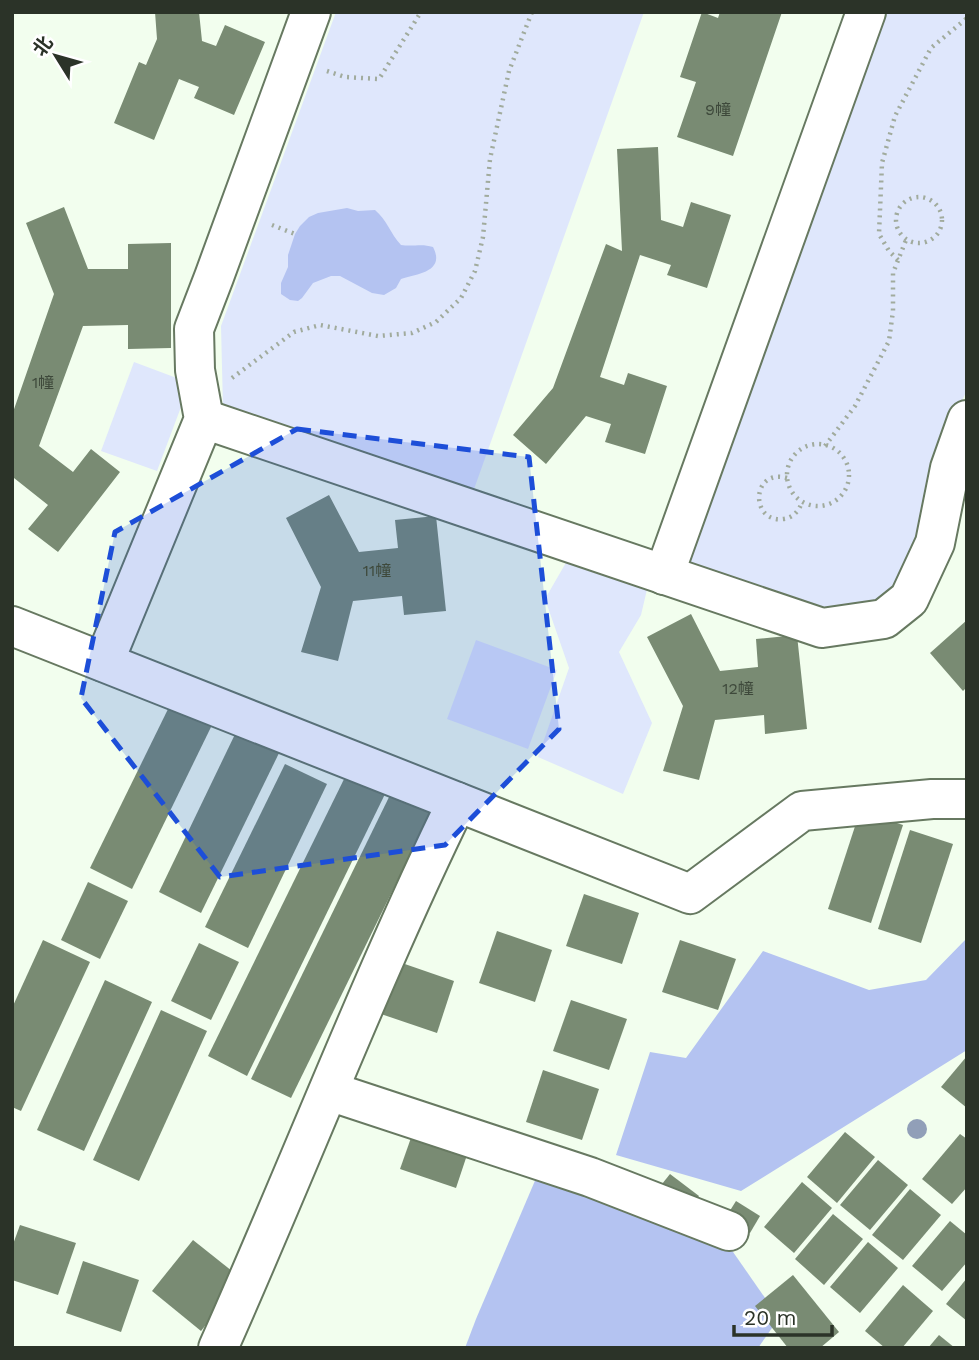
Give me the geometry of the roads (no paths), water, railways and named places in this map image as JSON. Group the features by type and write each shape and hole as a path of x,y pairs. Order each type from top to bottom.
{"street":[{"path":"104,662 204,419 195,370 194,329 311,12"},
{"path":"664,575 866,12"},
{"path":"204,419 822,628 884,620 909,599 935,543 950,468 967,420"},
{"path":"12,626 690,894 802,811 932,799 967,799"},
{"path":"218,1348 417,884 457,802"},
{"path":"329,1091 590,1177 729,1231"}],"water":[{"path":"347,208 358,211 375,210 401,245 433,247 436,262 433,267 401,279 396,288 384,295 372,293 340,276 331,276 313,283 298,301 290,300 281,294 281,283 288,267 288,255 300,226 318,213"},
{"path":"967,938 967,1050 741,1191 616,1155 650,1052 686,1058 763,951 869,990 926,980"},
{"path":"537,1176 724,1239 779,1318 758,1348 465,1348"}]}
